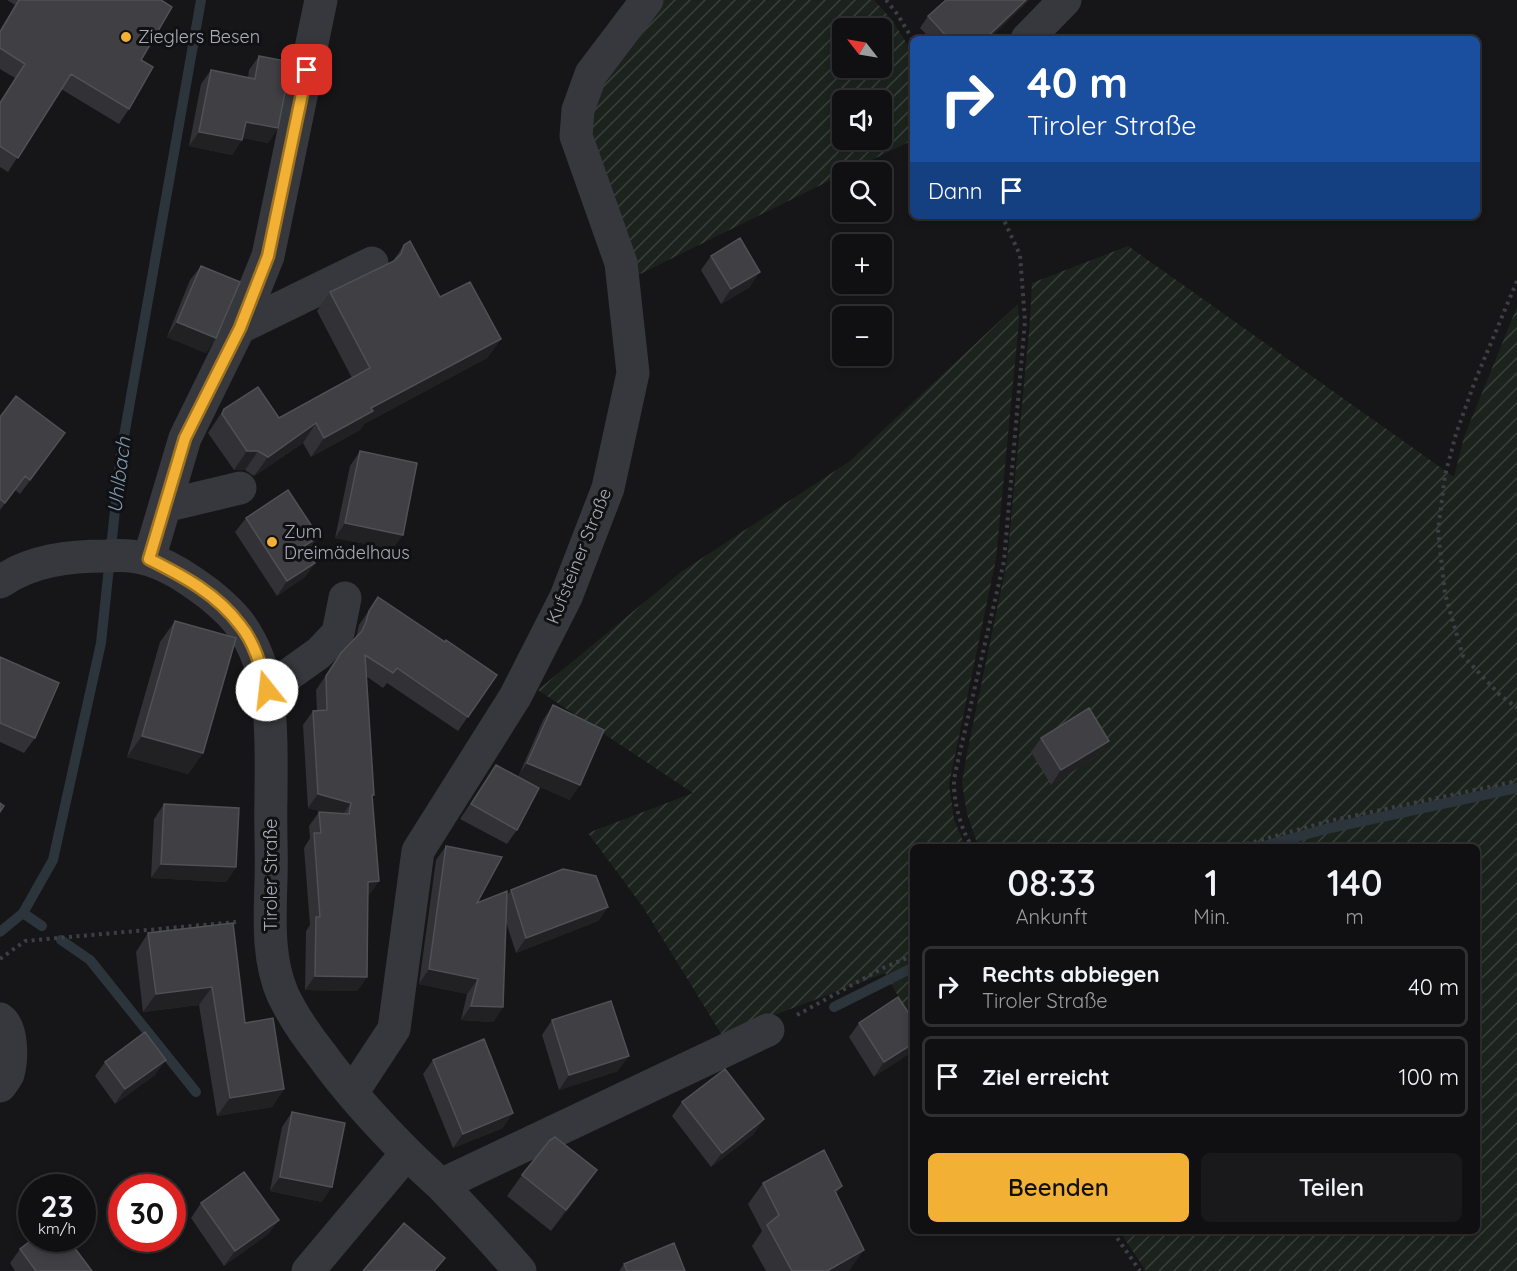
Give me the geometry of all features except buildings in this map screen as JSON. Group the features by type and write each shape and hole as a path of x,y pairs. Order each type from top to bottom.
{"street":[{"path":"140,557 165,506 185,438 240,328 268,256 321,0"},
{"name":"Kufsteiner Straße","path":"352,1093 394,1029 418,851 515,697 566,597 608,488 633,373 621,263 576,136 578,110 591,74 647,0"},
{"path":"1030,36 1065,0"},
{"path":"240,328 372,263"},
{"path":"165,506 240,488"},
{"name":"Tiroler Straße","path":"0,582 26,569 52,560 88,556 140,557 177,573 198,586 220,603 241,625 261,666 267,690 271,735 271,944 282,992 294,1018 352,1093 520,1271"},
{"path":"267,690 319,653 338,633 345,598"},
{"path":"0,1019 4,1021 10,1038 11,1056 7,1076 0,1086"},
{"path":"441,1185 768,1030"},
{"path":"309,1271 407,1153"}],"path":[{"path":"886,0 910,36"},
{"path":"970,844 959,817 954,783 1004,561 1025,321 1020,255 1003,219"},
{"path":"1517,281 1456,434 1445,475 1438,531 1445,594 1463,656 1500,695 1517,708"},
{"path":"1246,844 1329,821 1517,781"},
{"path":"0,959 25,941 270,919"},
{"path":"768,1030 883,968 910,957"},
{"path":"1114,1234 1140,1271"}],"shaded area":[{"path":"659,0 874,0 890,18 832,18 832,78 892,78 892,20 910,49 910,141 868,162 832,162 832,179 630,279 586,134 599,78"},
{"path":"1128,246 1454,477 1464,437 1517,307 1517,1271 1146,1271 1121,1234 1480,1234 1480,844 980,844 976,840 967,814 962,783 1007,561 1032,283"},
{"path":"1018,304 1019,321 996,559 949,784 954,819 964,844 910,844 910,1017 885,973 722,1035 643,907 588,833 693,793 538,690 681,572 850,461"}],"waterway":[{"name":"Uhlbach","path":"0,932 23,913 53,860 101,643 121,453 201,0"},
{"path":"1272,844 1326,829 1517,788"},
{"path":"23,913 42,926"},
{"path":"61,940 90,960 196,1092"},
{"path":"834,1007 910,969"}],"place":[{"name":"Zieglers Besen","path":"126,37"},
{"name":"Zum Dreimädelhaus","path":"272,542"}],"route":[{"path":"267,690 261,666 241,625 220,603 198,586 149,559 185,438 240,328 268,256 307,70"}]}
